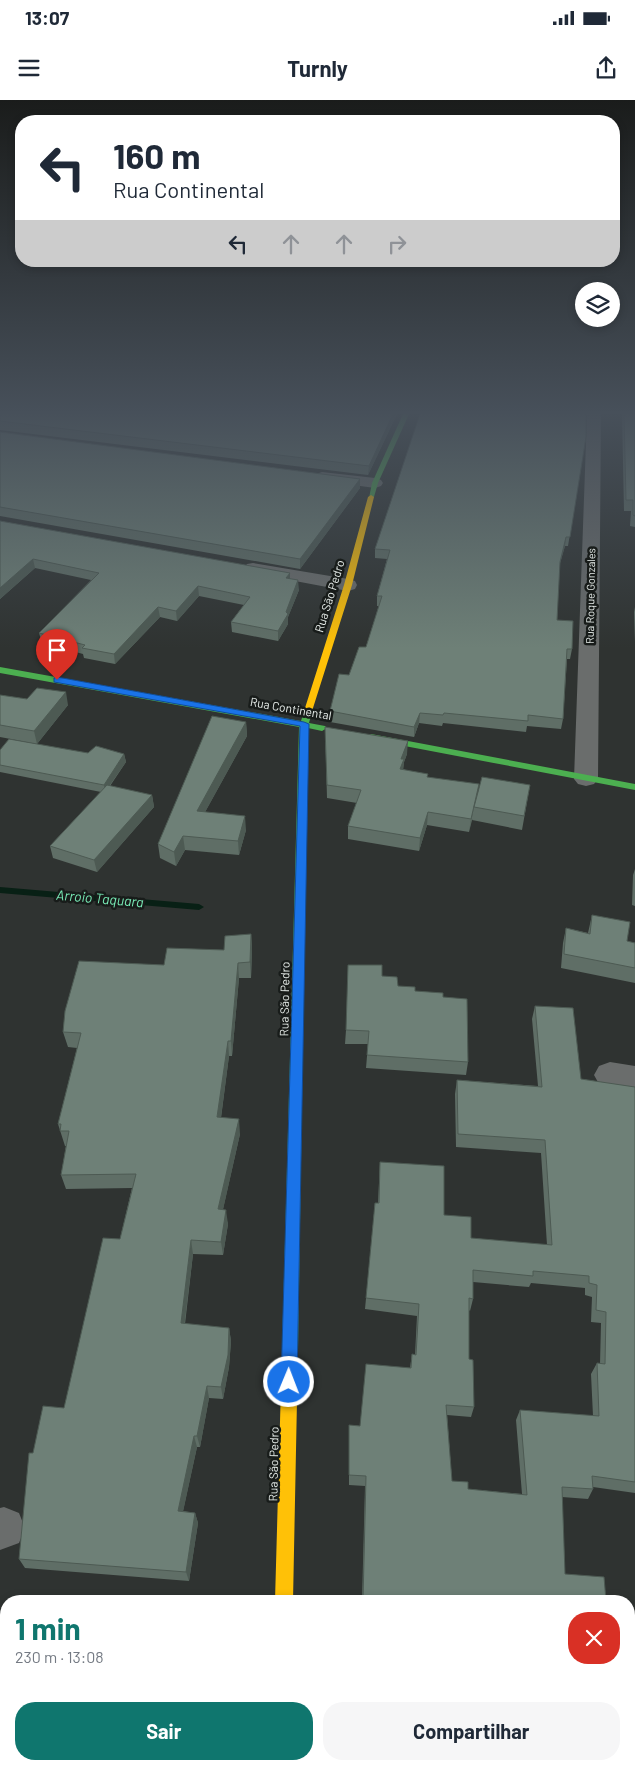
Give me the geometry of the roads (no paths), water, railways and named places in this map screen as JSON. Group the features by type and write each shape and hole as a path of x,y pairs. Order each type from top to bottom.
{"street":[{"name":"Rua São Pedro","path":"284,1595 304,724 348,585 374,492"},
{"name":"Rua Roque Gonzales","path":"586,779 592,492"},
{"path":"232,564 348,585"},
{"name":"Rua Continental","path":"0,670 337,730"},
{"path":"364,736 635,787"}],"waterway":[{"name":"Arroio Taquara","path":"0,890 199,907"}]}
